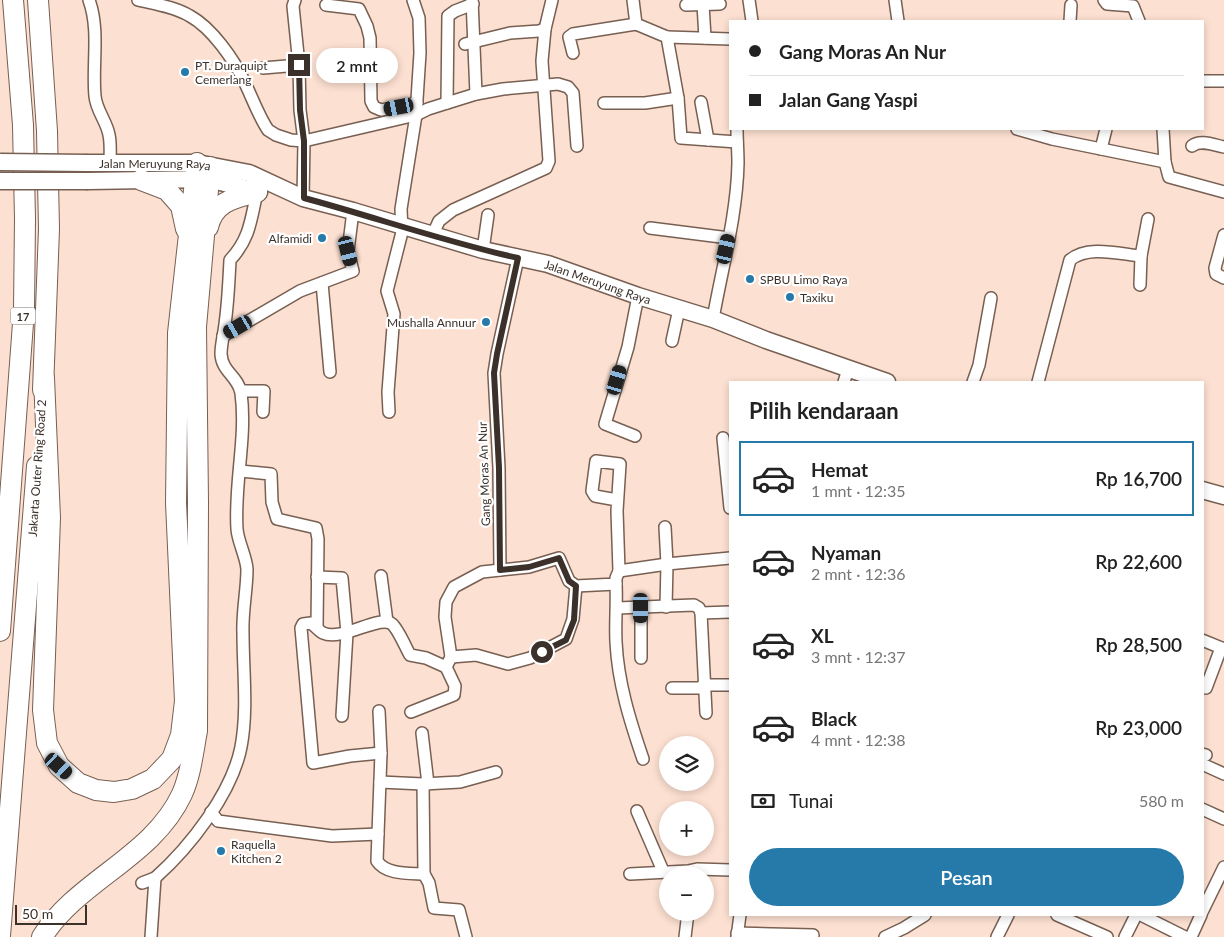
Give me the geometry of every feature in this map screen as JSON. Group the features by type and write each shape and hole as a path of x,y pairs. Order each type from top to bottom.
{"highway":[{"name":"Jakarta Outer Ring Road 2","path":"0,631 24,310 23,126 13,0"},
{"name":"Jakarta Outer Ring Road 2","path":"0,936 44,378 49,220 47,131 38,0"},
{"path":"44,378 50,518 43,710 47,743 59,766 78,782 96,790 114,792 132,790 153,779 172,760 181,734 185,701 176,502 178,333 196,241 203,171"},
{"path":"42,937 49,926 75,898 138,849 165,821 182,794 192,764 197,721 196,241 181,206 167,190 141,180"},
{"path":"196,241 217,208 233,198 258,192"},
{"path":"0,477 24,310"}],"main road":[{"name":"Jalan Meruyung Raya","path":"0,162 110,162 203,171 249,173 304,198 483,250 548,264 638,296 713,319 766,340 846,376 880,381"},
{"name":"Jalan Meruyung Raya","path":"0,181 141,180 203,171 258,192 290,198 304,198"},
{"path":"1204,491 1224,496"}],"street":[{"path":"89,0 93,11 95,38 95,96 109,135 110,162"},
{"path":"138,0 172,8 191,16 208,30 227,52 242,77 268,130 276,135 291,140 304,141 416,109"},
{"path":"296,0 293,6 304,141 304,198"},
{"path":"389,412 388,392 394,314 387,291 402,232 401,210 416,109 420,53 419,18 413,0"},
{"path":"432,236 439,221 453,210 546,168 549,161 542,61 545,30 552,0"},
{"path":"633,0 636,24"},
{"path":"749,0 752,20"},
{"path":"895,0 898,20"},
{"path":"1104,0 1107,4 1133,6 1139,20"},
{"path":"447,103 448,16 472,2 470,42 476,94"},
{"path":"686,4 720,4"},
{"path":"703,4 705,38"},
{"path":"326,5 358,5 370,38 371,101 374,107 381,110 428,109 476,94 503,89 561,84 571,89 574,96 577,146"},
{"path":"1070,20 1071,5"},
{"path":"573,53 570,38 573,34 636,24 667,37 729,39"},
{"path":"470,42 510,33 545,30"},
{"path":"667,37 678,98 680,137 682,139 736,142"},
{"path":"263,68 299,65"},
{"path":"1204,81 1224,81"},
{"path":"604,103 645,103 678,98"},
{"path":"701,102 708,140"},
{"path":"713,319 729,238 736,179 737,130"},
{"path":"1024,130 1053,134 1101,149 1165,162"},
{"path":"1101,149 1106,130"},
{"path":"1163,130 1165,162 1171,179 1224,192"},
{"path":"1192,146 1200,142 1224,147"},
{"path":"142,883 155,878 189,845 234,772 241,748 244,726 243,631 247,567 237,530 242,447 241,392 237,380 224,367 221,354 230,260 241,249 246,239 258,192"},
{"path":"223,336 300,291 353,271 348,251 353,211"},
{"path":"483,250 488,215"},
{"path":"1140,285 1141,256 1148,219"},
{"path":"650,228 729,238"},
{"path":"1224,235 1215,268 1216,274 1224,278"},
{"path":"1038,381 1070,260 1078,254 1097,252 1141,256"},
{"name":"Gang Moras An Nur","path":"500,570 499,468 494,373 518,258"},
{"path":"322,283 330,372"},
{"path":"635,436 605,424 628,347 638,296"},
{"path":"973,381 979,365 991,298"},
{"path":"672,341 679,309"},
{"path":"241,392 264,391 264,412"},
{"path":"723,438 729,498"},
{"path":"240,471 271,474 272,502 277,519 316,528 318,539 317,627"},
{"path":"617,500 619,571 616,578 616,642 623,693 629,719 643,759"},
{"path":"664,527 668,564 666,607"},
{"path":"411,712 454,695 455,686 448,662 445,617 446,602 454,587 482,572 529,567 559,558 569,581 576,586 616,584"},
{"path":"619,571 729,558"},
{"path":"381,576 387,622"},
{"path":"317,577 342,578 347,633 342,716"},
{"path":"381,753 350,756 313,763 301,628 303,624 311,623 324,633 347,633 369,624 387,622 393,625 410,656 448,662 476,656 508,664 530,658 566,640 574,620 576,586"},
{"path":"617,608 694,605 699,608 701,613 706,713"},
{"path":"641,608 641,658"},
{"path":"701,613 729,612"},
{"path":"1204,641 1223,649 1206,688"},
{"path":"672,688 729,685"},
{"path":"379,710 381,753 377,862 380,866 389,870 424,874"},
{"path":"422,733 425,784 424,874 429,883 434,908 459,910 466,937"},
{"path":"1204,758 1224,774"},
{"path":"380,782 425,784 460,782 496,772"},
{"path":"637,811 661,866"},
{"path":"1204,811 1224,819"},
{"path":"211,812 218,821 332,836 378,834"},
{"path":"1204,910 1224,867"},
{"path":"714,870 729,870"},
{"path":"630,874 659,871"},
{"path":"152,937 155,878"},
{"path":"740,916 737,935 813,934"},
{"path":"885,937 923,916"},
{"path":"997,937 1008,916"},
{"path":"1125,937 1136,916"},
{"path":"1142,916 1185,937"},
{"path":"1191,937 1201,916"},
{"path":"1070,918 1107,937"},
{"path":"685,937 687,921"}],"place":[{"name":"PT. Duraquipt Cemerlang","path":"185,72"},
{"name":"Alfamidi","path":"322,238"},
{"name":"SPBU Limo Raya","path":"750,279"},
{"name":"Taxiku","path":"790,297"},
{"name":"Mushalla Annuur","path":"486,322"},
{"name":"Raquella Kitchen 2","path":"221,851"}],"route":[{"path":"299,65 299,95 304,141 304,198 402,225 432,236 518,258 494,373 499,468 500,570 529,567 559,558 569,581 576,586 574,620 566,640 542,652"}]}
